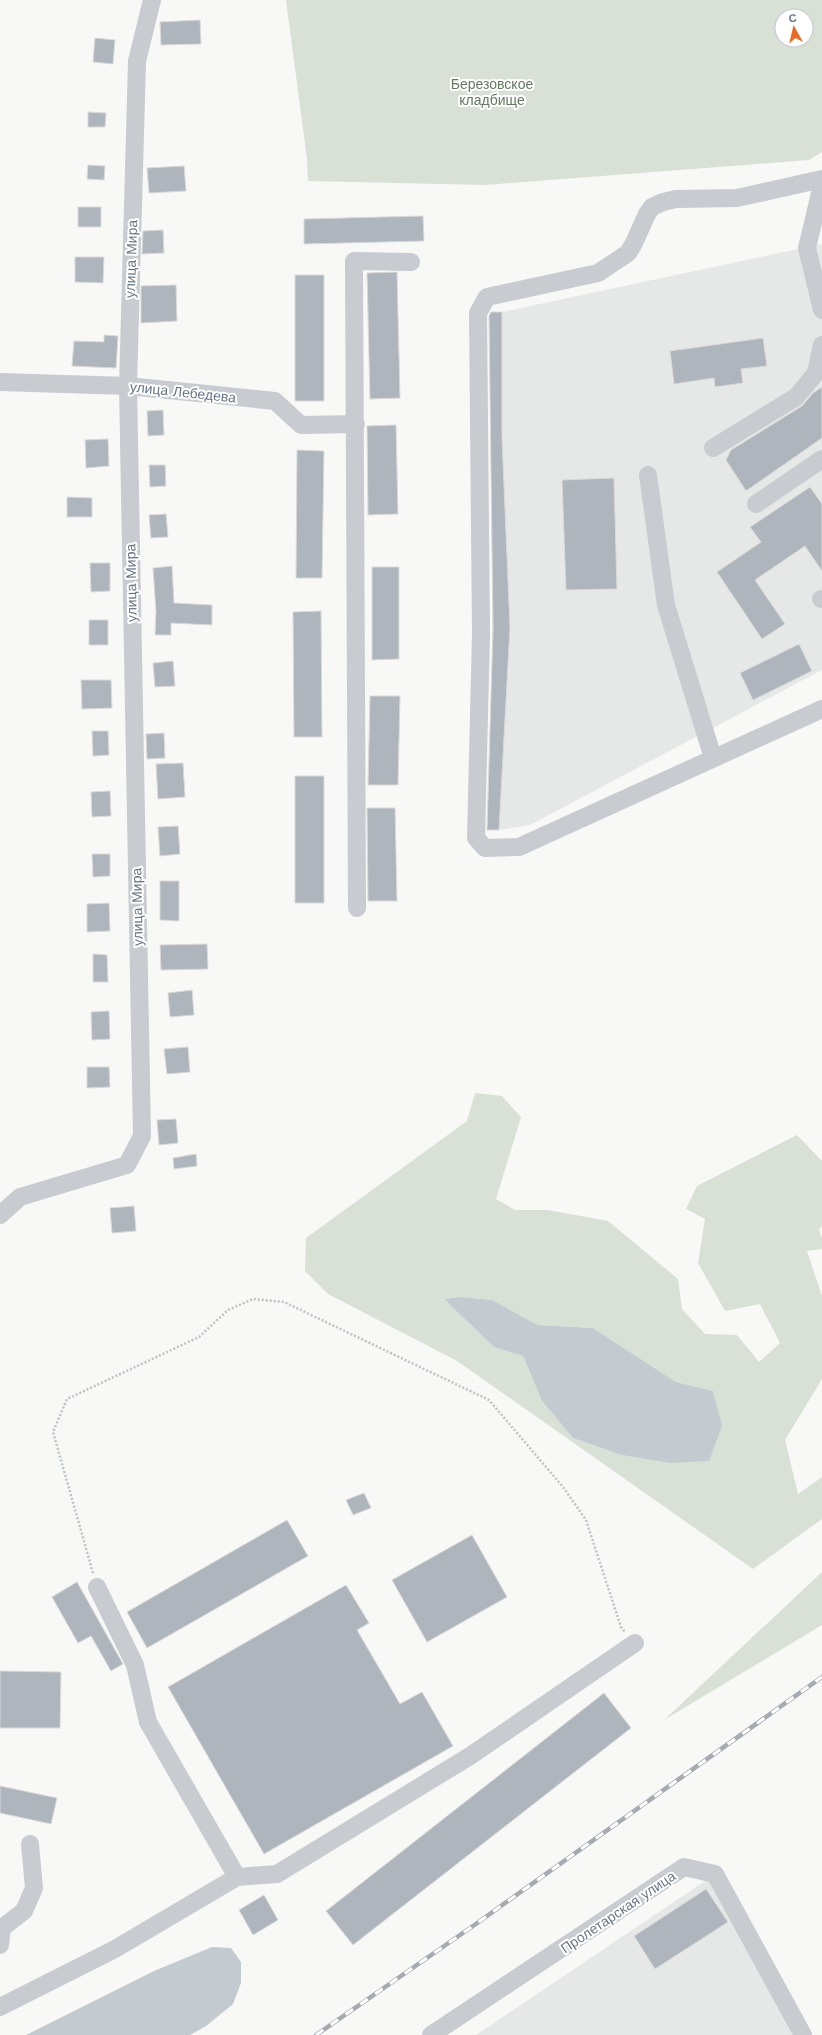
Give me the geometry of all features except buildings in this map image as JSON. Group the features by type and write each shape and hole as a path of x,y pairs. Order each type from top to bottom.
{"street":[{"name":"улица Мира","path":"0,1215 20,1197 128,1165 142,1136 128,386 137,61 152,0"},
{"path":"822,179 737,198 676,199 663,202 652,207 628,253 619,261 598,273 487,297 478,313 481,634 476,838 485,848 519,847 822,709"},
{"path":"822,184 807,248 819,279 822,310"},
{"path":"357,908 356,424 354,261 411,262"},
{"path":"713,448 796,397 816,373 822,345"},
{"name":"улица Лебедева","path":"0,382 128,386 275,401 301,425 356,424"},
{"path":"756,504 822,459"},
{"path":"648,475 666,605 713,758"},
{"path":"97,1587 135,1665 148,1722 237,1877"},
{"path":"0,2007 115,1949 237,1877 277,1874 470,1756 634,1643"},
{"path":"0,1945 2,1928 24,1911 34,1888 30,1844"},
{"name":"Пролетарская улица","path":"431,2035 684,1867 715,1874 803,2035"}],"path":[{"path":"97,1587 53,1432 67,1399 199,1337 228,1310 253,1299 284,1302 489,1400 564,1488 586,1520 621,1627 634,1643"}],"shaded area":[{"path":"822,244 822,670 530,825 499,830 502,312"},
{"path":"461,1297 492,1300 538,1325 593,1328 676,1382 713,1391 722,1426 709,1461 669,1463 621,1455 573,1438 542,1401 523,1356 494,1347 444,1299"},
{"path":"708,1879 793,2035 476,2035"},
{"path":"212,1947 231,1948 241,1962 241,1983 233,2004 206,2026 190,2035 26,2035 154,1971"}],"green space":[{"name":"Березовское кладбище","path":"286,0 822,0 822,152 809,160 485,185 308,181 307,159"},
{"path":"475,1093 502,1096 521,1117 496,1199 515,1210 548,1210 608,1221 678,1279 682,1309 705,1334 737,1335 759,1362 780,1343 760,1304 725,1311 698,1263 705,1219 686,1209 697,1186 797,1135 822,1161 822,1226 819,1230 822,1238 822,1249 807,1251 822,1296 822,1379 785,1440 798,1494 822,1477 822,1519 753,1569 457,1361 328,1294 305,1271 306,1238 467,1121","holes":["461,1297 492,1300 538,1325 593,1328 676,1382 713,1391 669,1463 621,1455 573,1438 542,1401 523,1356 494,1347 444,1299"]},
{"path":"822,1572 822,1625 664,1720"}],"railway":[{"path":"316,2035 473,1926 822,1677"}]}
